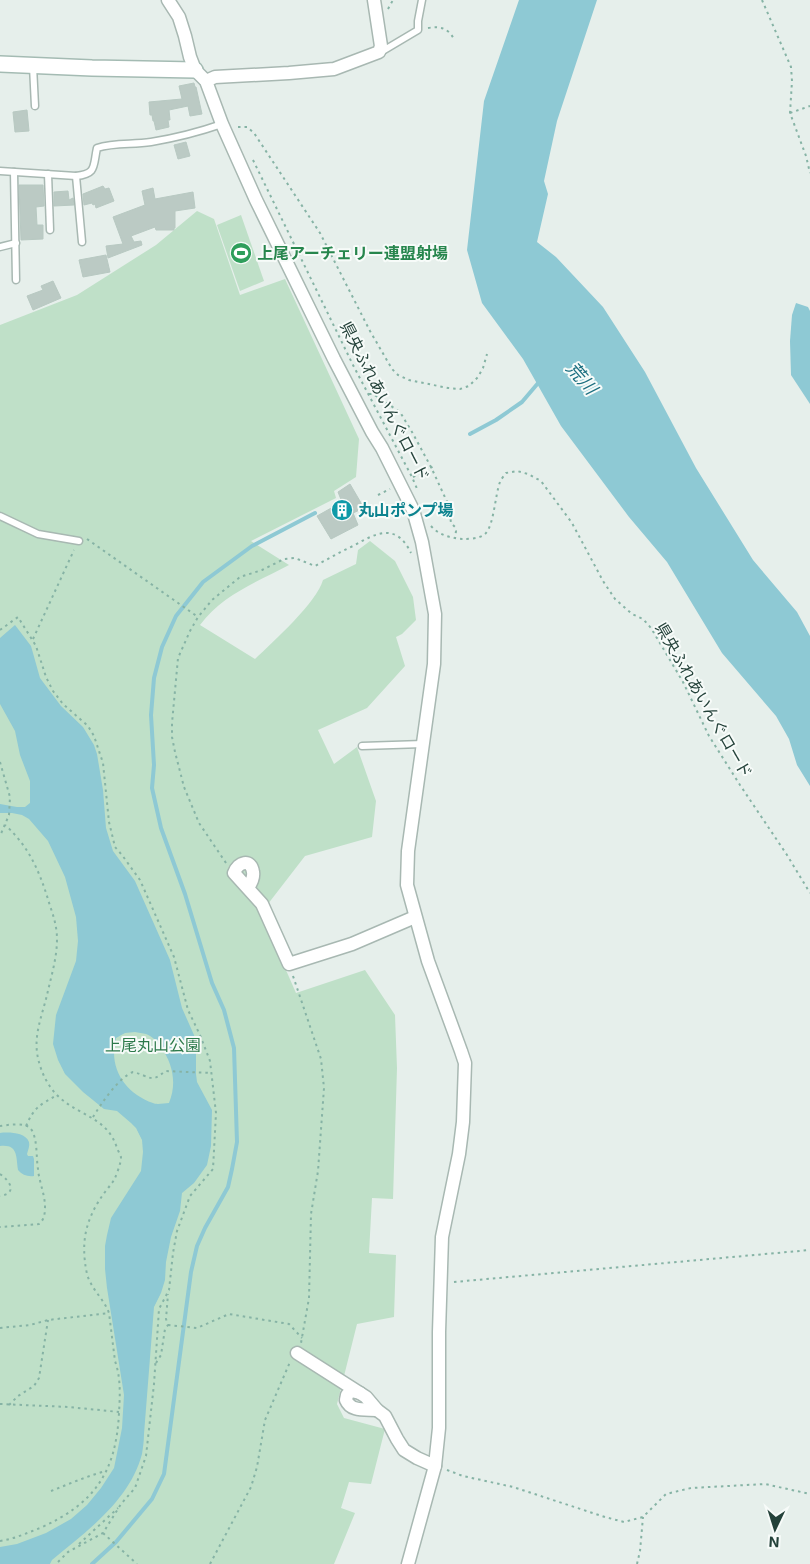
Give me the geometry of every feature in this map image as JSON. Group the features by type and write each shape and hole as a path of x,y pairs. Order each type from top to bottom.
{"street":[{"path":"168,0 179,17 195,70 206,81 256,200 306,303 413,510 422,542 435,614 434,664 408,851 406,885 428,961 465,1064 463,1122 459,1154 442,1237 438,1374 439,1428 436,1466 408,1564"},
{"path":"206,81 214,77 334,69 379,52 380,46 374,0"},
{"path":"0,64 195,70"},
{"path":"248,888 253,880 254,873 251,866 246,863 240,863 234,873 262,904 289,964 352,944 415,917"},
{"path":"297,1353 366,1397 385,1416 396,1439 404,1450 436,1466"}],"lane":[{"path":"379,52 418,30 422,0"},
{"path":"33,65 35,106"},
{"path":"0,171 76,176 91,172 97,148 109,144 166,139 224,126"},
{"path":"14,172 16,280"},
{"path":"48,174 50,230"},
{"path":"76,176 82,242"},
{"path":"0,246 16,243"},
{"path":"0,516 38,534 79,540"},
{"path":"362,746 422,744"}],"path":[{"path":"762,0 791,67 790,113 806,156 810,173"},
{"path":"418,30 435,27 442,28 448,30 454,39"},
{"path":"790,113 810,106"},
{"path":"224,126 247,127 254,133 320,233 384,357 398,375 409,380 460,389 469,386 478,376 483,368 487,354"},
{"name":"県央ふれあいんぐロード","path":"252,159 419,494"},
{"path":"369,394 373,394 400,412 412,432 449,506 451,523 456,531 455,538 440,534 428,522"},
{"path":"411,478 436,465"},
{"name":"県央ふれあいんぐロード","path":"455,538 475,538 485,534 490,526 500,481 506,473 517,471 541,481 572,523 603,581 615,599 632,614 643,619 651,628 682,682 709,736 788,855 810,893"},
{"path":"378,495 394,487"},
{"path":"234,873 212,845 199,823 184,787 172,737 178,658 190,631 212,600 240,577 262,570 284,559 295,558 315,566 373,535 388,532 401,538 411,554"},
{"path":"33,639 79,540 87,538 198,618"},
{"path":"0,630 18,617 40,653 46,677 53,691 63,704 88,726 96,742 103,763 109,822 115,847 140,880 168,942 176,963 188,1010 208,1054 216,1113 213,1169 186,1202 175,1240 168,1292 166,1319 168,1325"},
{"path":"0,762 7,784 10,803 9,815 0,836"},
{"path":"0,1542 18,1537 51,1523 80,1506 96,1489 106,1471 116,1436 119,1424 121,1392 111,1337 109,1313 87,1275 84,1242 86,1228 91,1215 113,1182 121,1159 113,1135 93,1117 82,1114 57,1095 41,1070 36,1042 56,951 57,931 35,863 22,843 5,825"},
{"path":"210,1564 251,1487 257,1466 265,1420 290,1362 297,1353 302,1338 309,1298 311,1214 318,1171 324,1088 321,1059 289,964"},
{"path":"93,1117 123,1079 133,1072 154,1078 158,1078 166,1071 211,1073"},
{"path":"26,1126 37,1106 57,1095"},
{"path":"0,1126 26,1126 33,1132 45,1203 43,1220 39,1224 0,1226"},
{"path":"0,1174 9,1182 10,1186 10,1191 0,1196"},
{"path":"440,1283 810,1250"},
{"path":"56,1564 121,1504 135,1488 146,1456 159,1309 168,1292"},
{"path":"0,1328 109,1313"},
{"path":"168,1325 197,1328 229,1314 289,1324 302,1338"},
{"path":"9,1405 18,1396 34,1386 39,1378 48,1320"},
{"path":"155,1365 161,1355 165,1329 168,1325"},
{"path":"0,1404 69,1407 119,1412"},
{"path":"436,1466 463,1476 513,1487 624,1522 643,1517 666,1494 691,1488 765,1484 810,1494"},
{"path":"51,1490 76,1482 84,1477 106,1471"},
{"path":"77,1545 103,1533 121,1504"},
{"path":"637,1564 643,1517"},
{"path":"103,1533 137,1564"}],"green space":[{"name":"上尾丸山公園","path":"197,211 214,219 240,295 285,279 359,439 356,477 334,491 336,498 251,541 289,565 229,597 200,625 255,659 304,610 323,580 356,564 358,550 370,541 395,561 413,597 416,620 402,634 396,637 405,666 367,708 318,730 334,764 357,747 376,801 372,837 305,856 261,913 296,993 365,970 395,1015 397,1068 393,1199 372,1198 369,1253 396,1255 394,1317 357,1324 337,1404 344,1418 385,1429 371,1484 349,1482 341,1508 355,1513 334,1564 0,1564 0,325 77,295 156,245"},
{"name":"上尾アーチェリー連盟射場","path":"241,215 264,281 240,291 217,225"}],"water":[{"name":"荒川","path":"519,0 597,0 557,121 544,181 548,194 537,242 556,257 603,307 645,372 696,468 753,560 797,612 810,636 810,786 797,765 789,739 776,716 722,653 667,562 629,517 561,426 523,359 482,303 467,250 484,101"},
{"path":"796,303 808,307 810,311 810,404 791,375 790,341 792,315"},
{"path":"15,625 31,646 40,678 61,706 83,727 94,745 103,790 106,828 113,851 135,881 170,960 182,1008 194,1035 197,1082 212,1110 211,1146 207,1165 194,1183 182,1193 180,1211 171,1237 166,1262 165,1280 154,1307 142,1454 136,1471 128,1486 106,1513 52,1560 50,1564 0,1564 0,1547 17,1544 46,1533 71,1519 87,1505 114,1468 122,1428 124,1395 107,1288 105,1246 111,1218 141,1171 143,1152 142,1140 131,1123 117,1111 104,1109 65,1074 53,1044 56,1015 76,961 78,941 76,917 65,877 48,841 29,819 22,815 0,813 0,804 25,807 30,803 30,781 20,755 15,731 0,704 0,638","holes":["125,1033 146,1034 155,1039 168,1060 173,1081 169,1103 155,1104 143,1099 134,1093 121,1078 114,1059 116,1038"]},
{"path":"0,1133 16,1133 27,1139 29,1145 27,1154 28,1156 33,1156 34,1159 34,1176 25,1175 18,1170 13,1149 0,1146"}],"building":[{"path":"194,83 202,114 190,116 188,106 169,110 169,127 156,130 152,115 150,115 149,102 182,99 179,86"},
{"path":"27,110 29,131 15,132 13,112"},
{"path":"186,142 190,156 178,159 174,145"},
{"path":"19,185 43,185 44,206 36,207 37,225 43,225 43,239 21,240"},
{"path":"103,186 105,189 109,188 114,201 96,208 95,204 93,205 92,203 84,205 83,194"},
{"path":"153,188 155,199 193,192 195,208 175,211 174,230 156,230 155,227 131,236 134,242 141,241 142,245 108,258 106,246 123,244 113,217 145,205 142,191"},
{"path":"68,191 69,200 73,198 74,205 54,206 54,192"},
{"path":"106,255 110,272 83,277 79,260"},
{"path":"53,281 61,298 33,310 27,296 43,290 41,286"},
{"name":"丸山ポンプ場","path":"350,484 364,508 353,513 358,525 331,539 317,516 342,502 338,492"}],"waterway":[{"path":"470,434 496,420 522,402 539,382"},
{"path":"92,1564 116,1542 152,1499 164,1474 191,1272 197,1246 228,1187 237,1142 234,1048 224,1010 212,983 185,894 161,828 152,788 154,765 151,715 154,678 162,647 176,616 203,582 252,546 315,513"}],"place":[{"name":"上尾アーチェリー連盟射場","path":"241,253"},
{"name":"丸山ポンプ場","path":"342,510"}]}
